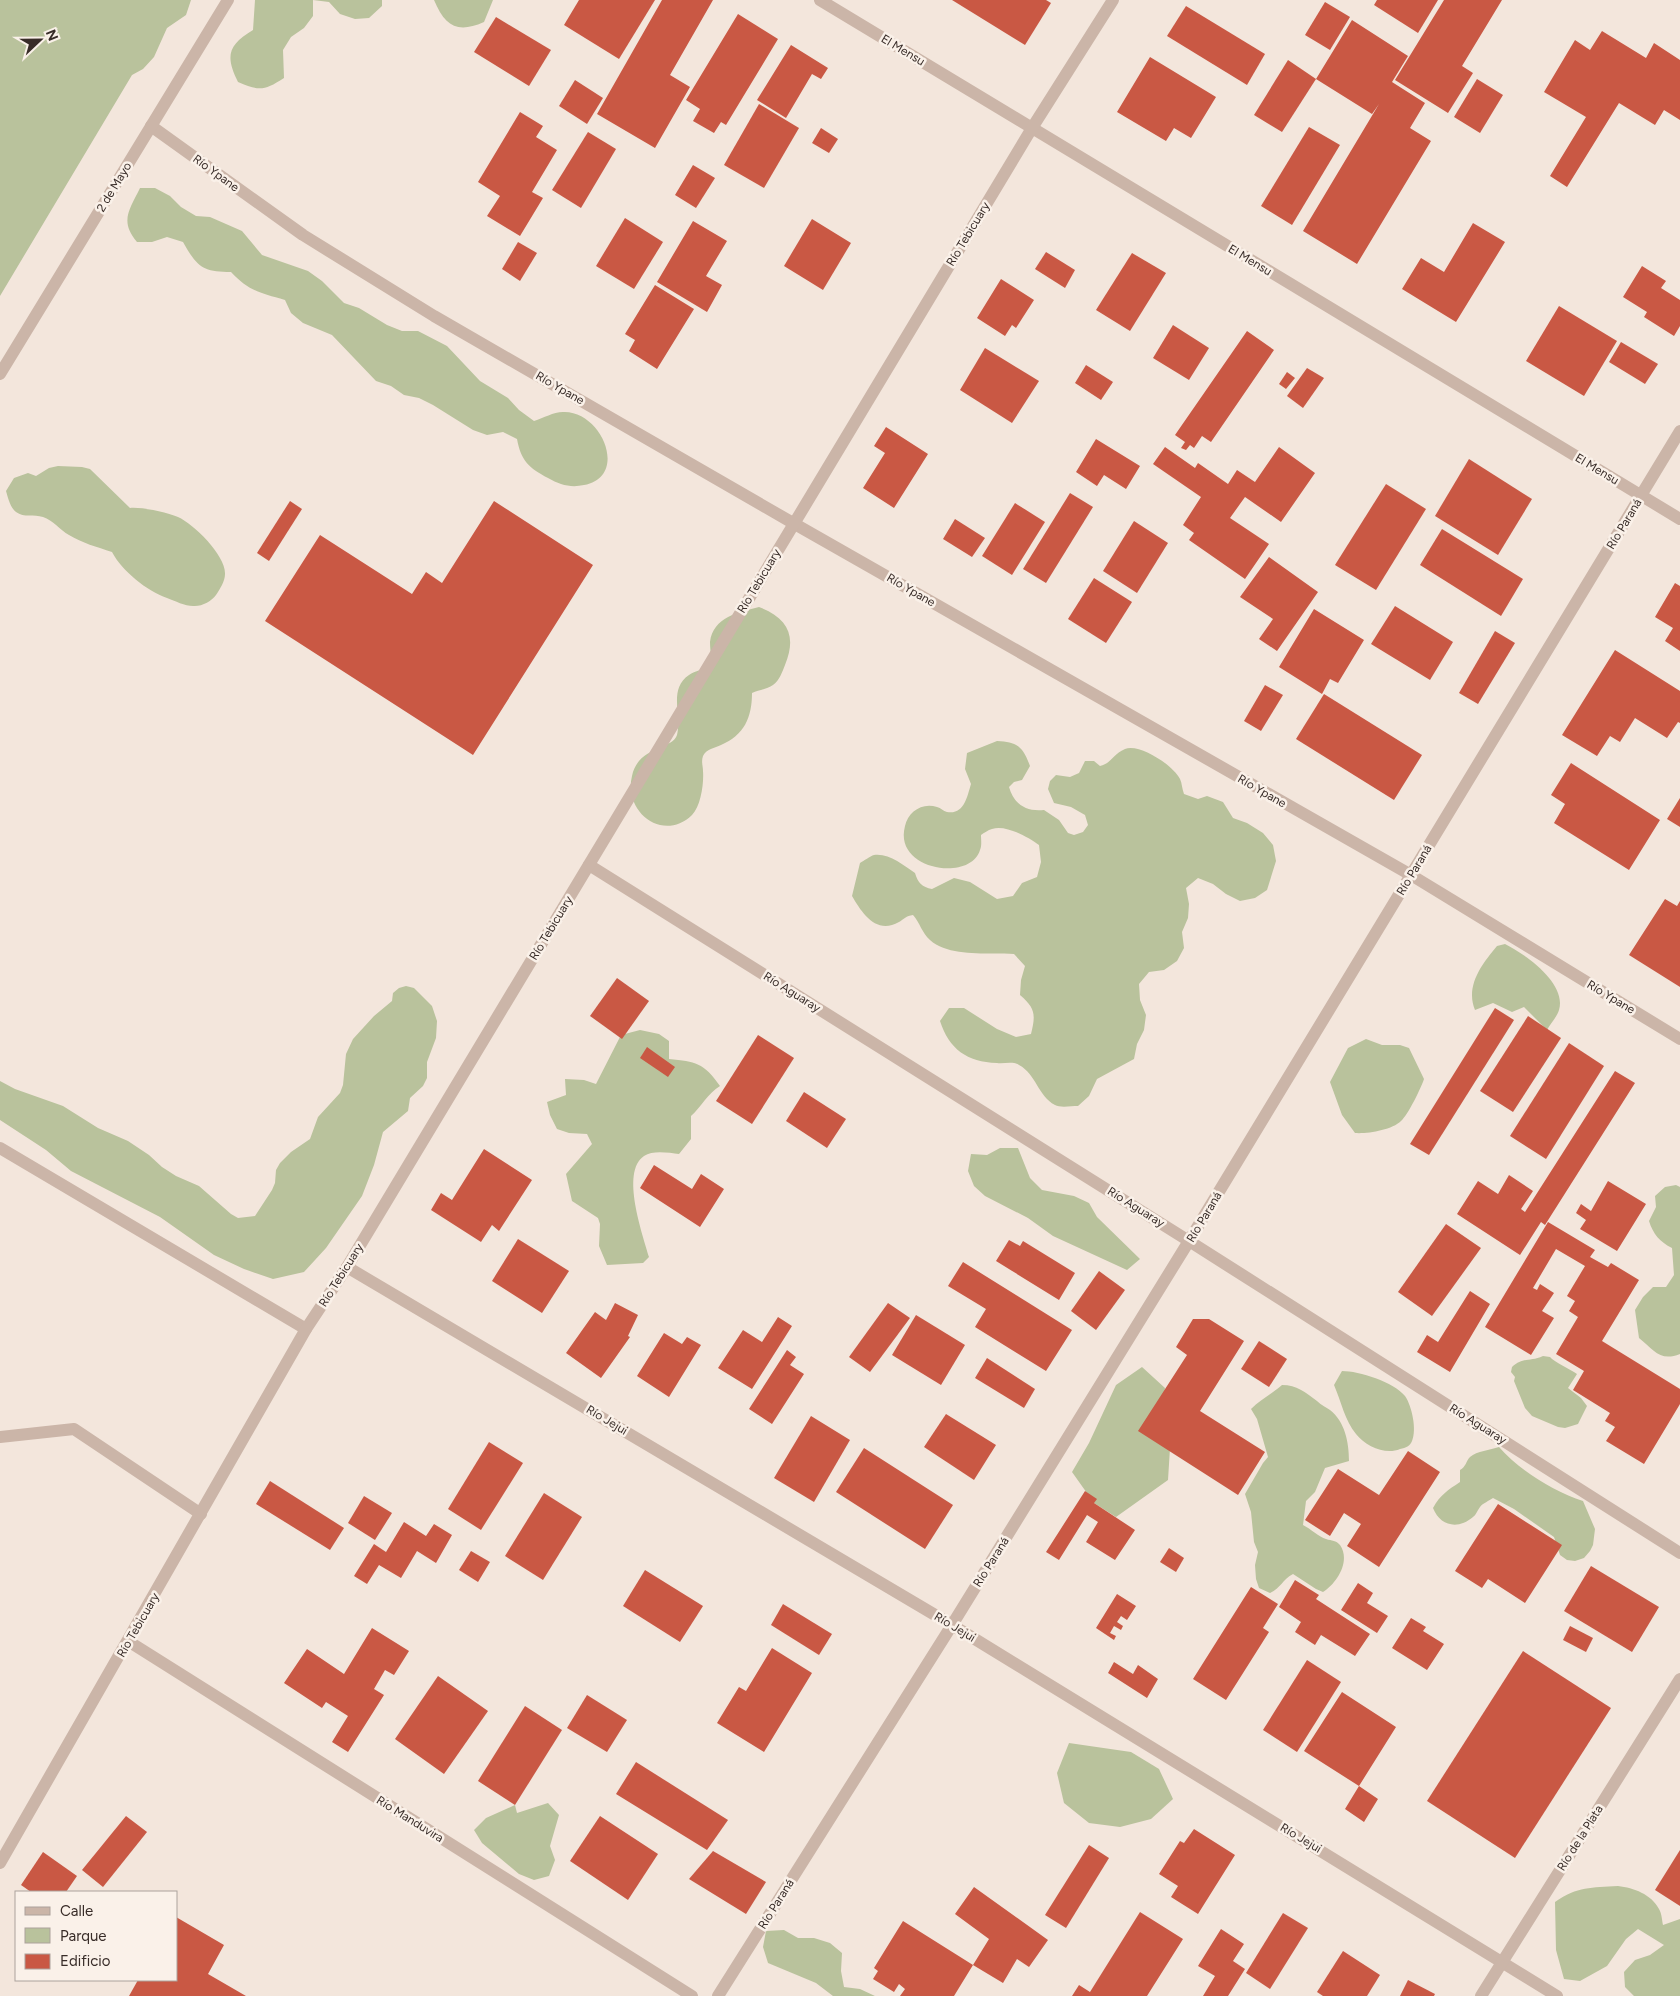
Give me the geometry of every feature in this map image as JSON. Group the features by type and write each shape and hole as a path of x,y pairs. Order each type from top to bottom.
{"street":[{"name":"2 de Mayo","path":"0,374 228,0"},
{"name":"El Mensu","path":"820,0 1680,519"},
{"name":"Río Tebicuary","path":"0,1863 306,1329 347,1267 1032,128 1113,0"},
{"name":"Río Ypane","path":"151,126 303,235 434,316 1411,875 1680,1039"},
{"name":"Río Paraná","path":"718,1996 952,1625 1189,1241 1680,432"},
{"name":"Río Aguaray","path":"589,865 1189,1241 1680,1553"},
{"path":"0,1148 306,1329"},
{"name":"Río Jejui","path":"347,1267 952,1625 1557,1996"},
{"path":"0,1437 74,1429 201,1514"},
{"name":"Río Manduvira","path":"128,1642 692,1996"},
{"name":"Río de la Plata","path":"1481,1996 1680,1680"}],"green space":[{"path":"0,0 191,0 186,15 167,28 154,57 143,69 132,75 0,296"},
{"path":"255,0 313,0 313,16 304,28 291,37 283,50 284,78 261,88 251,87 238,82 230,58 231,52 238,41 253,30"},
{"path":"313,0 382,0 382,6 369,18 355,19 340,14 329,2"},
{"path":"434,0 493,0 484,22 475,26 459,27 448,22"},
{"path":"140,188 155,188 170,196 181,207 196,216 210,217 242,231 262,255 308,271 322,281 344,303 359,308 387,325 402,331 418,331 447,346 480,381 508,398 519,410 534,421 563,412 577,414 589,421 605,444 608,457 605,470 598,479 579,486 561,484 552,480 536,471 527,463 521,453 517,439 503,432 487,435 473,430 433,405 419,398 404,395 391,386 376,381 332,335 303,323 291,313 285,300 255,290 231,272 207,269 192,257 183,242 167,237 152,242 137,242 128,228 127,221 130,209"},
{"path":"58,466 90,469 130,508 167,513 178,517 192,526 208,541 224,567 225,574 221,588 214,597 203,605 193,606 159,595 151,591 129,573 112,552 74,538 47,518 22,515 16,512 11,505 6,491 14,478 28,473 36,476 49,468"},
{"path":"759,607 777,617 787,629 790,637 789,655 780,676 773,685 752,693 748,718 741,731 729,741 708,750 704,754 702,760 701,794 698,806 692,815 681,823 669,826 648,820 639,812 631,789 635,766 648,754 669,744 677,735 677,695 679,687 689,675 710,666 710,642 716,627 728,617"},
{"path":"997,741 1015,744 1019,747 1025,754 1030,766 1022,780 1014,782 1009,787 1014,798 1022,806 1032,810 1044,810 1059,820 1068,833 1074,835 1083,832 1088,825 1085,815 1071,807 1054,803 1048,789 1050,781 1056,775 1070,777 1079,773 1085,761 1094,761 1100,766 1107,763 1121,751 1131,748 1139,749 1155,756 1176,773 1180,779 1184,794 1198,799 1207,796 1223,802 1233,818 1247,823 1263,833 1273,845 1276,861 1267,890 1255,898 1240,901 1226,894 1213,884 1198,878 1186,888 1189,904 1188,918 1182,932 1184,948 1177,961 1164,970 1149,972 1139,984 1140,1000 1146,1015 1144,1030 1137,1044 1134,1059 1097,1079 1089,1096 1078,1106 1060,1106 1049,1101 1025,1069 1017,1064 986,1062 968,1057 954,1046 944,1031 940,1021 949,1008 964,1008 997,1029 1016,1037 1031,1034 1034,1021 1033,1012 1029,1004 1020,995 1021,980 1025,966 1014,954 970,953 948,950 930,940 913,915 891,925 883,926 865,915 852,896 860,863 874,855 885,856 901,863 915,873 923,886 932,889 954,878 970,882 997,899 1013,896 1022,883 1037,877 1041,862 1039,845 1023,835 1003,828 991,829 981,835 981,848 974,860 963,866 949,868 935,867 921,862 910,853 904,841 905,826 909,816 916,809 931,806 938,807 947,812 953,812 961,808 971,784 965,769 967,753"},
{"path":"1505,944 1533,962 1551,980 1557,990 1560,1000 1559,1010 1547,1030 1524,1007 1512,1012 1493,1003 1475,1010 1472,992 1477,976 1497,946"},
{"path":"406,986 414,988 432,1006 437,1021 436,1038 427,1062 427,1078 423,1086 410,1098 408,1111 383,1132 374,1165 362,1196 326,1248 304,1272 273,1279 244,1269 214,1255 160,1217 71,1171 46,1150 0,1120 0,1081 15,1089 63,1106 98,1128 128,1141 176,1176 199,1186 238,1218 255,1216 272,1190 275,1183 276,1170 280,1163 291,1152 310,1139 318,1117 340,1093 343,1085 346,1054 353,1039 374,1016 392,1001 393,993 399,988"},
{"path":"640,1030 659,1034 669,1041 669,1059 686,1061 704,1068 720,1086 712,1092 691,1116 691,1139 679,1154 652,1153 644,1156 637,1164 633,1189 638,1220 649,1257 643,1263 607,1265 599,1246 600,1224 598,1218 572,1201 566,1174 592,1144 587,1134 569,1133 557,1129 550,1115 547,1102 566,1095 565,1079 584,1080 596,1084 621,1035"},
{"path":"1366,1039 1382,1045 1400,1045 1409,1048 1424,1079 1411,1107 1401,1121 1392,1127 1379,1131 1355,1133 1342,1115 1330,1082 1348,1048"},
{"path":"1000,1148 1018,1148 1030,1178 1042,1190 1074,1196 1089,1203 1097,1217 1140,1259 1127,1270 1053,1236 1028,1218 985,1196 974,1186 968,1171 971,1154 987,1155"},
{"path":"1676,1185 1680,1187 1680,1354 1667,1357 1658,1354 1639,1338 1635,1310 1643,1297 1653,1287 1666,1287 1674,1275 1672,1248 1658,1237 1649,1221 1656,1207 1655,1196 1665,1187"},
{"path":"1543,1356 1550,1357 1577,1374 1568,1388 1581,1398 1587,1406 1578,1424 1565,1428 1558,1427 1532,1416 1525,1408 1514,1381 1515,1377 1511,1372 1512,1367 1520,1362"},
{"path":"1142,1367 1165,1388 1161,1418 1170,1448 1168,1480 1116,1517 1094,1503 1072,1472 1089,1443 1116,1385"},
{"path":"1342,1371 1376,1378 1393,1386 1405,1396 1410,1406 1414,1425 1413,1436 1409,1445 1395,1451 1389,1451 1376,1449 1360,1439 1346,1417 1334,1385"},
{"path":"1282,1385 1292,1386 1301,1390 1330,1410 1343,1426 1347,1440 1349,1461 1325,1468 1315,1492 1306,1501 1303,1525 1323,1538 1337,1542 1343,1551 1344,1558 1341,1571 1333,1583 1323,1592 1293,1574 1270,1593 1259,1588 1256,1579 1255,1565 1258,1552 1254,1542 1251,1512 1245,1494 1268,1457 1257,1419 1251,1409"},
{"path":"1499,1447 1527,1472 1560,1492 1583,1501 1595,1529 1593,1545 1584,1558 1575,1561 1567,1560 1560,1555 1554,1537 1514,1509 1493,1498 1481,1506 1474,1516 1461,1524 1456,1525 1445,1522 1436,1514 1433,1508 1445,1493 1460,1482 1460,1470 1470,1457"},
{"path":"1069,1743 1131,1752 1159,1769 1173,1799 1151,1819 1120,1827 1089,1823 1064,1803 1057,1773"},
{"path":"548,1803 559,1815 550,1846 555,1860 549,1876 534,1880 519,1874 482,1843 474,1830 486,1818 515,1805 517,1813"},
{"path":"1618,1886 1636,1890 1651,1899 1660,1911 1663,1925 1680,1919 1680,1996 1634,1996 1625,1987 1624,1972 1635,1960 1650,1955 1664,1945 1638,1929 1626,1939 1607,1966 1580,1981 1564,1979 1556,1950 1555,1902 1578,1890"},
{"path":"784,1930 798,1938 814,1938 830,1943 842,1953 841,1971 844,1987 860,1989 875,1996 833,1996 816,1983 768,1963 763,1947 766,1931"}],"building":[{"path":"579,0 655,0 619,59 564,25"},
{"path":"662,0 713,0 670,75 690,87 655,148 597,114"},
{"path":"952,0 1046,0 1051,3 1025,45"},
{"path":"1377,0 1438,0 1418,33 1374,5"},
{"path":"1444,0 1502,0 1462,66 1473,73 1448,113 1395,80"},
{"path":"1325,2 1350,17 1330,50 1305,35"},
{"path":"1186,6 1265,54 1247,85 1167,36"},
{"path":"738,14 778,39 726,125 721,122 714,133 693,121 700,109 686,100"},
{"path":"496,17 551,50 529,86 474,52"},
{"path":"1352,20 1408,56 1392,82 1425,103 1410,128 1431,141 1357,264 1303,231 1379,104 1372,114 1316,79"},
{"path":"1602,31 1646,58 1654,43 1680,60 1680,120 1664,110 1655,125 1619,103 1567,187 1550,176 1586,117 1544,92 1575,40 1590,50"},
{"path":"791,45 828,68 821,79 812,74 786,118 757,100"},
{"path":"1150,57 1216,97 1191,138 1174,128 1166,141 1117,112"},
{"path":"1288,60 1316,79 1282,132 1254,115"},
{"path":"1477,79 1503,95 1480,133 1454,117"},
{"path":"575,80 603,98 587,124 559,106"},
{"path":"759,104 799,128 764,188 724,165"},
{"path":"520,112 543,126 536,137 557,150 532,192 543,198 520,236 487,216 500,196 478,182"},
{"path":"1309,127 1340,145 1292,225 1261,206"},
{"path":"821,128 838,139 829,153 812,143"},
{"path":"588,132 616,149 581,208 552,190"},
{"path":"693,165 715,178 696,208 675,195"},
{"path":"625,218 663,242 634,289 596,266"},
{"path":"812,219 851,243 823,290 784,266"},
{"path":"693,221 727,241 706,276 722,285 707,312 657,282"},
{"path":"1473,223 1505,242 1456,322 1402,289 1421,258 1444,272"},
{"path":"518,242 537,253 520,281 502,269"},
{"path":"1046,252 1075,270 1065,288 1035,269"},
{"path":"1132,253 1166,273 1130,331 1096,310"},
{"path":"1642,266 1666,281 1661,288 1680,300 1680,326 1674,336 1644,317 1647,312 1623,297"},
{"path":"1001,279 1034,300 1016,328 1012,325 1005,336 977,318"},
{"path":"655,285 694,309 657,369 629,351 635,340 625,334"},
{"path":"1559,306 1617,341 1584,396 1526,361"},
{"path":"1173,325 1209,348 1189,380 1153,358"},
{"path":"1247,331 1274,350 1211,442 1202,436 1194,448 1190,445 1186,450 1181,448 1185,442 1175,435"},
{"path":"1621,342 1658,364 1645,384 1609,362"},
{"path":"985,348 1039,381 1012,423 960,390"},
{"path":"1086,365 1113,382 1101,400 1075,383"},
{"path":"1307,368 1324,378 1303,408 1287,396"},
{"path":"1287,372 1295,378 1286,389 1279,384"},
{"path":"886,427 928,454 894,508 863,488 885,453 874,446"},
{"path":"1096,439 1140,466 1126,489 1104,475 1097,486 1076,472"},
{"path":"1165,447 1195,468 1198,463 1228,484 1237,470 1255,482 1279,447 1315,473 1281,522 1245,497 1230,518 1269,544 1245,579 1189,540 1194,533 1183,525 1201,497 1153,464"},
{"path":"1469,459 1532,499 1498,555 1435,516"},
{"path":"1386,484 1426,509 1376,590 1335,565"},
{"path":"1070,493 1093,507 1046,583 1023,569"},
{"path":"290,501 302,509 269,561 257,553"},
{"path":"494,501 593,565 473,755 265,621 320,535 412,594 426,572 442,583"},
{"path":"1015,503 1045,522 1012,575 982,556"},
{"path":"955,519 985,538 972,557 943,539"},
{"path":"1134,521 1168,543 1137,593 1103,571"},
{"path":"1442,529 1523,579 1501,616 1420,565"},
{"path":"1269,557 1318,592 1277,651 1259,639 1273,619 1240,597"},
{"path":"1094,578 1132,602 1106,643 1068,619"},
{"path":"1675,583 1680,586 1680,651 1665,641 1673,628 1655,617"},
{"path":"1395,606 1453,642 1430,680 1371,644"},
{"path":"1314,609 1364,640 1338,683 1330,679 1322,694 1279,667"},
{"path":"1495,631 1515,643 1478,704 1459,693"},
{"path":"1615,650 1680,691 1680,723 1678,722 1667,738 1635,718 1620,742 1610,736 1597,756 1562,735"},
{"path":"1265,685 1283,695 1261,731 1244,721"},
{"path":"1324,694 1422,755 1394,800 1296,739"},
{"path":"1571,763 1660,820 1629,870 1554,823 1565,804 1551,795"},
{"path":"1680,798 1680,827 1667,819"},
{"path":"1665,899 1677,906 1680,901 1680,987 1629,955"},
{"path":"617,978 649,1001 622,1039 590,1016"},
{"path":"1495,1008 1514,1020 1429,1155 1410,1144"},
{"path":"1528,1016 1561,1038 1513,1112 1480,1091"},
{"path":"758,1035 794,1058 752,1124 716,1101"},
{"path":"1569,1043 1604,1066 1546,1159 1510,1136"},
{"path":"647,1047 675,1067 668,1077 640,1058"},
{"path":"1615,1071 1635,1083 1545,1225 1541,1222 1520,1255 1457,1214 1478,1181 1498,1194 1509,1175 1533,1191 1521,1209 1525,1212"},
{"path":"804,1092 846,1119 827,1148 786,1121"},
{"path":"484,1149 532,1180 499,1231 492,1225 481,1242 431,1210 441,1193 452,1200"},
{"path":"654,1165 692,1189 701,1174 724,1189 700,1227 640,1188"},
{"path":"1608,1181 1646,1204 1617,1251 1580,1229 1586,1220 1576,1213 1581,1204 1591,1211"},
{"path":"1548,1222 1595,1250 1590,1257 1608,1267 1611,1263 1639,1280 1602,1341 1680,1389 1680,1404 1644,1464 1606,1441 1615,1427 1605,1421 1610,1413 1573,1390 1584,1371 1556,1354 1578,1317 1569,1311 1575,1301 1567,1296 1585,1266 1556,1249 1533,1288 1537,1290 1540,1284 1554,1293 1542,1311 1554,1318 1531,1355 1485,1327"},
{"path":"1446,1224 1481,1248 1432,1316 1398,1292"},
{"path":"518,1239 569,1271 542,1313 492,1281"},
{"path":"1009,1240 1020,1246 1023,1241 1075,1273 1059,1300 996,1261"},
{"path":"963,1262 1072,1330 1046,1371 975,1327 986,1309 948,1286"},
{"path":"1099,1271 1125,1290 1096,1330 1071,1311"},
{"path":"1470,1291 1490,1304 1450,1372 1417,1352 1427,1335 1438,1342"},
{"path":"615,1303 638,1315 628,1336 630,1337 601,1378 566,1353 595,1312 606,1320"},
{"path":"888,1303 910,1318 870,1372 849,1357"},
{"path":"916,1315 965,1345 941,1385 892,1355"},
{"path":"778,1317 792,1326 752,1389 718,1368 743,1330 762,1342"},
{"path":"1193,1319 1209,1319 1244,1341 1200,1411 1265,1452 1238,1495 1138,1431 1187,1355 1176,1347"},
{"path":"664,1333 682,1344 687,1337 701,1345 669,1397 637,1376"},
{"path":"1259,1341 1287,1359 1269,1387 1241,1369"},
{"path":"787,1350 796,1357 790,1365 804,1374 772,1424 749,1409"},
{"path":"987,1358 1035,1389 1024,1408 975,1378"},
{"path":"946,1414 996,1445 974,1480 924,1447"},
{"path":"811,1416 850,1440 814,1502 774,1478"},
{"path":"489,1442 523,1463 481,1530 448,1509"},
{"path":"864,1448 953,1505 925,1549 836,1492"},
{"path":"1408,1451 1440,1472 1379,1567 1347,1546 1361,1524 1344,1513 1330,1536 1305,1520 1338,1469 1379,1495"},
{"path":"270,1481 344,1528 330,1550 256,1504"},
{"path":"1085,1491 1097,1499 1094,1503 1135,1530 1115,1560 1086,1542 1098,1522 1087,1515 1059,1560 1046,1552"},
{"path":"544,1493 582,1517 543,1580 505,1556"},
{"path":"364,1496 392,1513 375,1540 348,1523"},
{"path":"1498,1504 1562,1545 1525,1603 1488,1579 1482,1588 1455,1571"},
{"path":"404,1522 426,1536 434,1524 452,1535 436,1563 417,1551 401,1578 379,1565 367,1584 354,1576 374,1544 386,1552"},
{"path":"1169,1548 1184,1558 1176,1572 1160,1562"},
{"path":"471,1551 490,1562 478,1582 459,1570"},
{"path":"1591,1566 1659,1607 1632,1652 1564,1611"},
{"path":"645,1570 703,1606 680,1642 623,1606"},
{"path":"1295,1580 1319,1595 1316,1599 1370,1634 1355,1656 1321,1635 1315,1645 1295,1632 1301,1622 1279,1607"},
{"path":"1358,1583 1373,1593 1367,1603 1388,1616 1377,1633 1341,1610"},
{"path":"1251,1587 1278,1604 1263,1628 1269,1632 1226,1700 1193,1679"},
{"path":"1117,1594 1136,1606 1127,1620 1121,1616 1117,1622 1123,1626 1121,1630 1114,1626 1110,1633 1116,1636 1114,1640 1096,1628"},
{"path":"783,1604 832,1634 819,1655 771,1625"},
{"path":"1411,1618 1426,1627 1423,1631 1444,1644 1427,1670 1392,1648"},
{"path":"1570,1626 1593,1638 1586,1652 1563,1640"},
{"path":"372,1628 409,1651 394,1675 385,1670 374,1689 384,1695 348,1752 332,1742 348,1716 326,1702 322,1708 284,1683 307,1649 344,1674"},
{"path":"772,1648 812,1673 764,1752 717,1723 739,1687 746,1691"},
{"path":"1523,1651 1611,1708 1515,1858 1427,1801"},
{"path":"1307,1660 1341,1682 1297,1752 1263,1730"},
{"path":"1114,1662 1133,1674 1138,1665 1158,1679 1147,1698 1108,1673"},
{"path":"438,1676 488,1711 444,1774 395,1739"},
{"path":"1342,1692 1396,1727 1359,1786 1304,1751"},
{"path":"587,1695 627,1720 607,1752 567,1728"},
{"path":"525,1706 562,1730 515,1805 478,1781"},
{"path":"636,1762 728,1820 707,1850 616,1794"},
{"path":"1359,1786 1378,1799 1364,1822 1345,1809"},
{"path":"126,1816 147,1832 103,1887 82,1870"},
{"path":"600,1816 658,1854 628,1900 570,1861"},
{"path":"1194,1829 1235,1855 1198,1914 1171,1897 1178,1886 1159,1874 1180,1841 1184,1843"},
{"path":"1089,1845 1109,1858 1066,1928 1045,1915"},
{"path":"1680,1850 1680,1906 1655,1890"},
{"path":"713,1851 766,1882 746,1914 689,1879"},
{"path":"43,1852 77,1876 67,1891 30,1891 21,1885"},
{"path":"974,1887 1048,1940 1029,1967 1017,1959 1003,1983 973,1965 989,1939 955,1914"},
{"path":"1140,1912 1183,1939 1147,1996 1072,1996 1079,1985 1090,1992"},
{"path":"1283,1913 1308,1928 1270,1989 1246,1973"},
{"path":"178,1918 224,1945 208,1974 246,1996 129,1996 137,1981 178,1981"},
{"path":"903,1921 973,1965 954,1996 900,1996 905,1989 899,1984 894,1992 873,1979 878,1971 874,1968"},
{"path":"1221,1929 1244,1944 1233,1961 1245,1969 1228,1996 1203,1996 1215,1976 1198,1966"},
{"path":"1343,1951 1380,1975 1367,1996 1323,1996 1317,1992"},
{"path":"1408,1980 1435,1994 1434,1996 1400,1996"}]}
